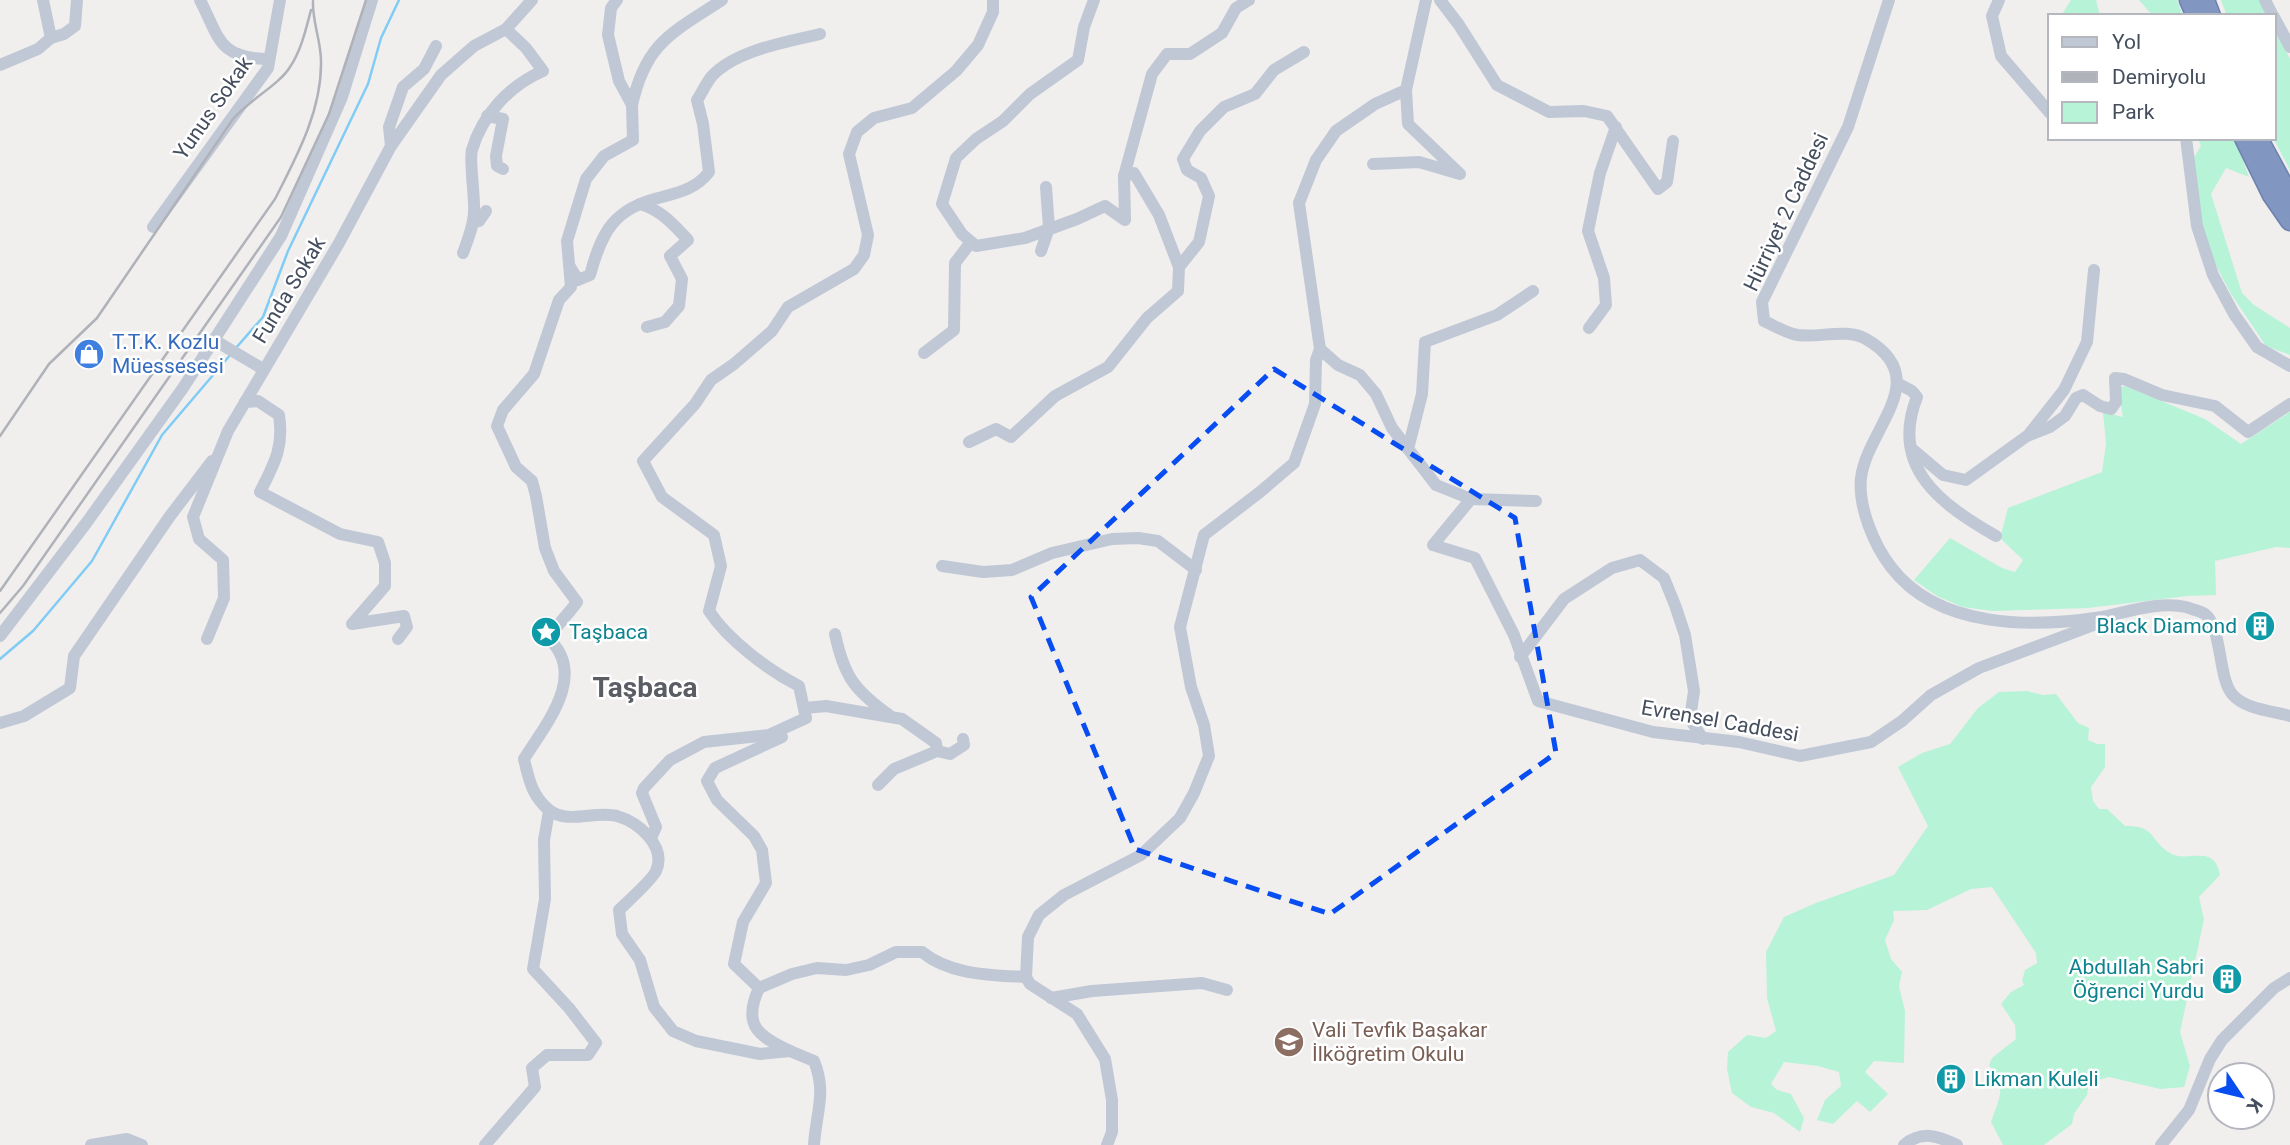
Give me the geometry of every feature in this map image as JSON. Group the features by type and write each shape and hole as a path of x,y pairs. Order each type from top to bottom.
{"highway":[{"path":"2245,140 2272,195 2290,221"},
{"path":"2259,140 2290,197"}],"street":[{"path":"43,0 51,38"},
{"path":"0,65 38,49 51,38 64,34 75,26 77,0"},
{"path":"200,0 218,40 233,53 251,59 269,59"},
{"name":"Yunus Sokak","path":"153,227 268,68 280,0"},
{"path":"0,636 94,513 183,387 281,236 342,97 372,0"},
{"name":"Funda Sokak","path":"207,639 224,598 223,560 199,539 193,517 221,448 263,369 339,243 391,146 441,75 474,46 506,29 532,0"},
{"path":"617,0 611,8 608,35 619,80 632,105"},
{"path":"722,0 675,29 654,51 635,91 632,105 633,140 604,156 586,179 567,241 571,287 559,300 534,374 503,410 497,426 516,467 531,481 545,548 554,571 577,602 549,639 558,647 565,670 564,691 555,711 524,759 532,793 550,811 564,817 616,815 633,823 652,838 657,853 656,871 619,910 622,934 640,960 654,1007 673,1031 696,1041 760,1054 790,1051"},
{"path":"806,713 799,685 771,671 721,629 709,611 721,566 714,535 662,498 643,461 695,404 711,380 772,331 789,307 854,269 864,255 868,235 849,154 857,132 874,118 912,108 956,71 978,45 993,12 993,0"},
{"path":"1094,0 1084,27 1078,60 1030,94 1003,121 976,139 956,158 942,204 962,234 976,246 1025,238 1105,206 1125,220 1124,176 1152,74 1167,54 1190,54 1222,33 1236,8 1249,0"},
{"path":"1373,164 1419,162 1460,174 1408,124 1406,90 1426,0"},
{"path":"1440,0 1497,85 1549,112 1584,111 1607,116 1658,189 1667,182 1673,141"},
{"name":"Hürriyet 2 Caddesi","path":"1889,0 1848,127 1762,302 1764,321 1796,334 1852,334 1865,339 1885,354 1898,377 1897,383"},
{"path":"1999,0 1992,16 2001,56 2048,111"},
{"path":"2276,21 2290,47"},
{"path":"463,253 473,222 471,152 487,116 503,98 524,79 543,71 526,48 506,29"},
{"path":"570,267 578,280 590,275 597,251 611,223 639,204 680,192 702,182 709,172 697,100 712,76 732,61 771,46 820,34"},
{"path":"391,146 389,127 403,87 424,69 436,46"},
{"path":"1179,267 1199,242 1209,196 1200,178 1187,170 1183,159 1200,131 1224,107 1255,94 1274,70 1304,52"},
{"path":"1107,1145 1112,1132 1112,1100 1105,1059 1077,1014 1030,984 1026,977 1028,937 1039,915 1065,895 1141,855 1180,818 1194,793 1209,756 1204,725 1191,687 1180,627 1204,535 1294,463 1315,404 1316,360 1321,349 1299,203 1316,160 1336,131 1375,104 1406,90"},
{"path":"487,116 503,120 496,156 497,166 503,169"},
{"path":"1589,328 1606,305 1604,278 1588,231 1600,173 1616,127"},
{"path":"2186,140 2197,226 2213,275 2256,347 2290,366"},
{"path":"969,442 996,429 1012,437 1055,396 1108,367 1147,318 1178,291 1179,267 1159,215 1134,173 1124,176"},
{"path":"1041,251 1049,228 1046,187"},
{"path":"639,204 652,208 669,219 688,240 670,256 682,279 679,306 665,322 648,327"},
{"path":"473,222 479,221 486,211"},
{"path":"924,353 954,330 955,263 971,242"},
{"path":"2027,436 2064,390 2087,342 2094,270"},
{"path":"1408,449 1422,394 1425,342 1497,315 1533,291"},
{"path":"214,340 263,369"},
{"path":"1321,349 1338,365 1360,375 1376,394 1392,428 1436,485 1471,499 1536,501"},
{"path":"1911,448 1943,474 1966,480 2027,436 2057,421 2065,415 2076,398 2082,395 2111,409 2116,402 2115,379 2124,379 2162,395 2215,406 2248,432 2290,404"},
{"path":"1996,536 1955,512 1916,467 1909,427 1917,397 1897,383 1896,397 1865,462 1861,479 1867,518 1881,552 1892,569 1926,597 1948,609 1978,619 2024,622 2083,620 2175,606 2204,613 2210,619 2224,676 2232,695 2255,708 2290,716"},
{"path":"245,402 258,401 279,415 282,435 278,456 260,492 340,534 378,542 385,564 385,586 352,624 404,616 407,626 398,639"},
{"path":"0,723 24,716 70,688 74,656 170,516 221,448"},
{"name":"Evrensel Caddesi","path":"1471,499 1433,545 1475,558 1514,635 1538,701 1653,732 1739,743 1800,756 1871,742 1902,721 1931,695 1979,668 2133,611"},
{"path":"942,566 983,572 1012,570 1052,553 1112,539 1138,538 1158,541 1195,570"},
{"path":"1520,657 1564,599 1612,568 1640,560 1664,578 1678,615 1685,635 1693,691 1690,719 1703,739"},
{"path":"835,634 842,665 863,696 892,718"},
{"path":"652,838 656,827 642,793 644,788 670,760 704,742 769,735 806,713 826,706 902,719 936,743 937,751"},
{"path":"759,988 734,964 743,922 766,883 762,850 754,836 717,800 707,781 715,768 780,739 806,713"},
{"path":"878,785 894,769 937,751 950,754 964,745 964,739"},
{"path":"485,1145 535,1087 532,1068 547,1055 588,1055 596,1043 569,1008 533,969 545,900 544,840 550,811"},
{"path":"814,1145 822,1094 819,1072 814,1060 767,1040 754,1027 751,1005 759,988 792,974 817,968 846,970 869,965 896,952 922,951 937,964 983,974 1026,977"},
{"path":"2161,1145 2189,1110 2210,1059 2222,1040 2274,988 2290,978"},
{"path":"1051,998 1092,991 1202,983 1227,989"},
{"path":"1904,1145 1912,1138 1932,1134 1957,1145"},
{"path":"91,1145 127,1139 142,1145"}],"highlighted area":[{"path":"1274,369 1515,518 1556,753 1330,914 1135,849 1031,597"}],"green space":[{"path":"2071,0 2096,0 2100,14 2062,14"},
{"path":"2139,0 2177,0 2182,14 2151,14"},
{"path":"2221,0 2262,0 2268,14 2226,14"},
{"path":"2276,30 2290,59 2290,170 2274,140"},
{"path":"2199,140 2236,140 2249,177 2226,168 2211,194 2242,293 2254,305 2290,328 2290,355 2266,346 2231,294 2211,256 2202,224 2193,159 2201,146"},
{"path":"2125,386 2205,419 2241,444 2290,412 2290,548 2276,547 2215,561 2216,595 2088,608 1992,611 1963,607 1937,596 1914,580 1950,538 2002,568 2015,572 2023,560 2000,538 2008,508 2102,472 2106,444 2103,412 2123,417 2118,388"},
{"path":"2027,691 2043,695 2056,694 2078,723 2089,728 2088,740 2105,744 2105,767 2091,787 2093,801 2099,809 2107,809 2125,826 2135,826 2147,831 2170,853 2177,856 2206,856 2217,865 2220,875 2199,897 2204,919 2180,1032 2190,1066 2184,1087 2160,1089 2109,1077 2089,1083 2087,1095 2074,1114 2072,1124 2044,1145 2003,1145 1991,1122 2000,1087 1989,1065 1992,1058 2016,1039 2015,1025 2001,1004 2011,992 2024,985 2022,981 2025,970 2037,963 2036,953 1992,887 1971,889 1927,910 1893,911 1894,920 1885,940 1891,959 1902,972 1899,986 1905,1011 1904,1063 1874,1061 1865,1072 1888,1094 1870,1112 1857,1101 1833,1124 1817,1120 1825,1100 1841,1086 1839,1072 1818,1066 1784,1062 1771,1084 1777,1090 1791,1094 1804,1118 1800,1132 1774,1113 1751,1107 1732,1093 1727,1069 1728,1052 1747,1035 1766,1038 1776,1031 1767,998 1766,952 1784,917 1894,875 1928,826 1898,767 1922,753 1950,744 1978,708 1999,692"}],"waterway":[{"path":"235,349 263,317 288,251 368,84 381,38 399,0"},
{"path":"0,659 33,631 92,561 162,435 231,354"}],"railway":[{"path":"0,613 23,586 281,217 329,114 366,0"},
{"path":"0,591 275,199 307,132 317,97 321,61 313,1"},
{"path":"0,436 49,364 97,318 233,119 285,74 300,47 311,10"}],"place":[{"name":"T.T.K. Kozlu Müessesesi","path":"89,354"},
{"name":"Black Diamond","path":"2260,626"},
{"name":"Taşbaca","path":"546,632"},
{"name":"Abdullah Sabri Öğrenci Yurdu","path":"2227,979"},
{"name":"Vali Tevfik Başakar İlköğretim Okulu","path":"1289,1042"},
{"name":"Likman Kuleli","path":"1951,1079"}],"district":[{"name":"Taşbaca","path":"645,687"}]}
